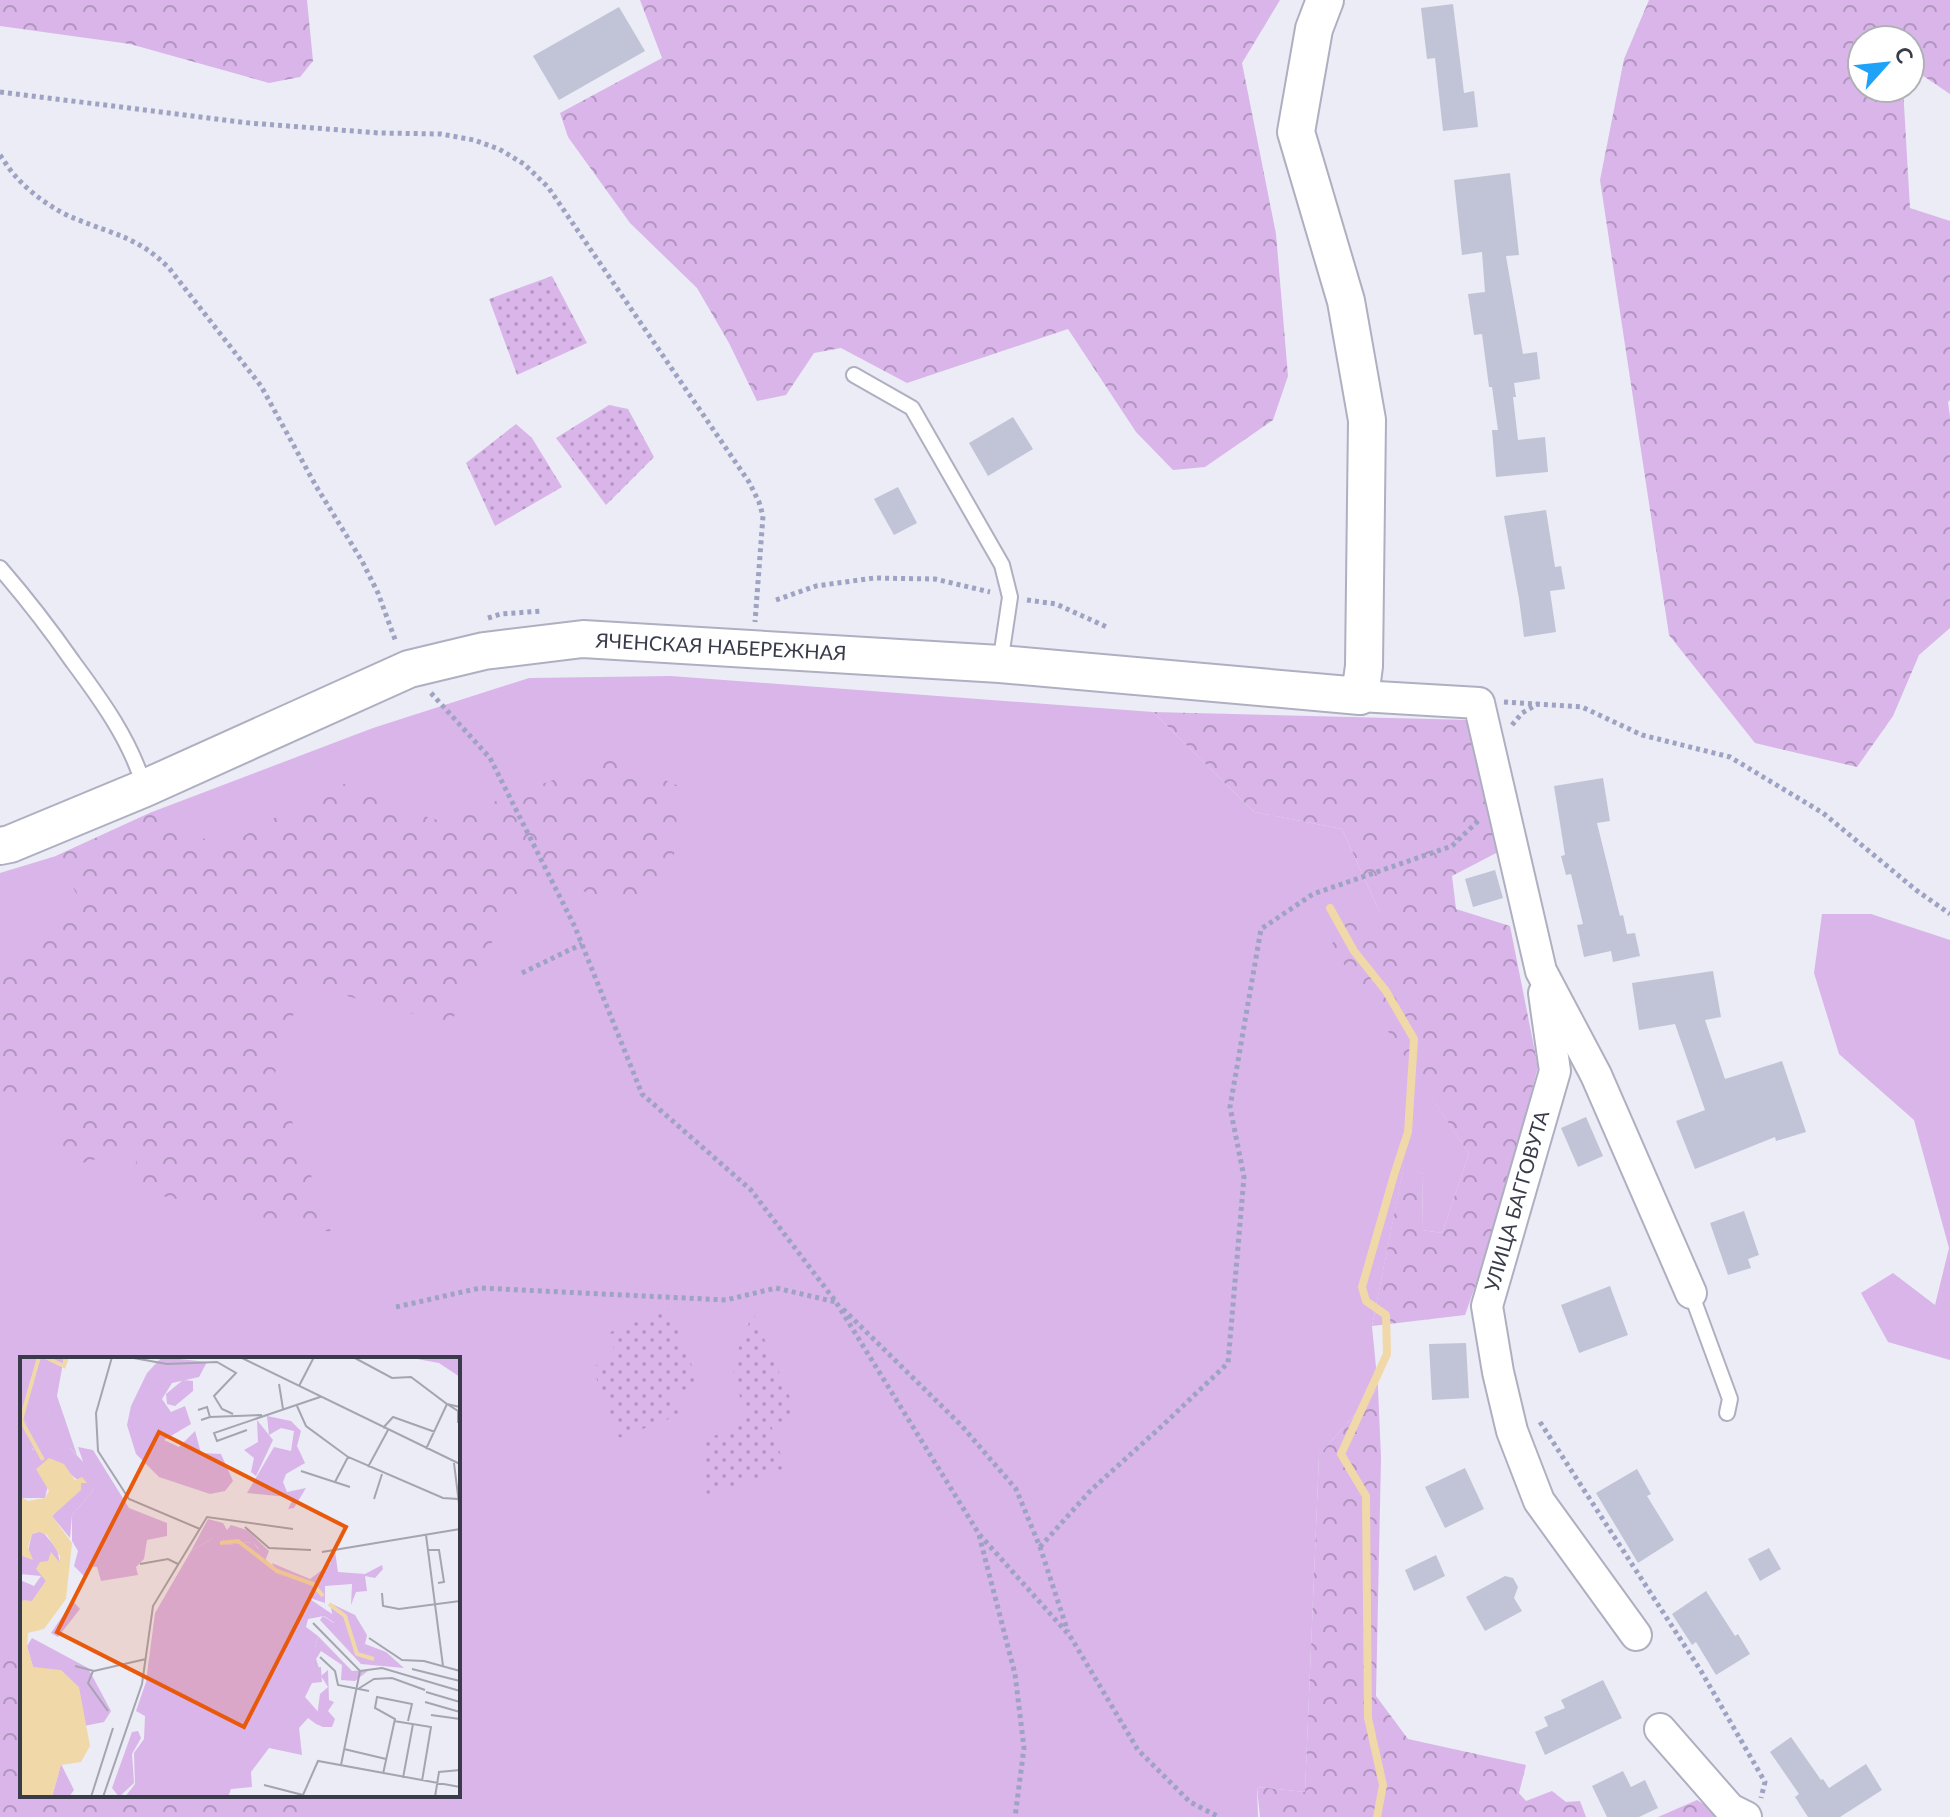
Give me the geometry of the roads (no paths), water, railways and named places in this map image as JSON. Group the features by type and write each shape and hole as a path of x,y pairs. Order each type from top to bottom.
{"street":[{"path":"1325,0 1314,29 1296,132 1346,301 1367,420 1364,666 1360,696"},
{"name":"ЯЧЕНСКАЯ НАБЕРЕЖНАЯ","path":"0,846 145,788 403,658 583,639 1000,664 1360,696 1479,703 1541,971"},
{"path":"1541,971 1596,1075 1691,1293"},
{"name":"УЛИЦА БАГГОВУТА","path":"1541,971 1555,1071 1487,1306 1512,1431 1539,1501 1636,1635"},
{"path":"1660,1729 1730,1809 1752,1815"}],"lane":[{"path":"854,375 912,408 1002,565 1010,597 1000,664"},
{"path":"0,568 31,603 109,711 137,763 145,788"},
{"path":"1691,1293 1730,1399 1727,1413"}],"waterway":[{"path":"1330,908 1354,951 1386,991 1414,1039 1408,1132 1362,1287 1366,1301 1386,1315 1387,1354 1341,1454 1366,1496 1368,1718 1383,1785 1377,1817"}]}
